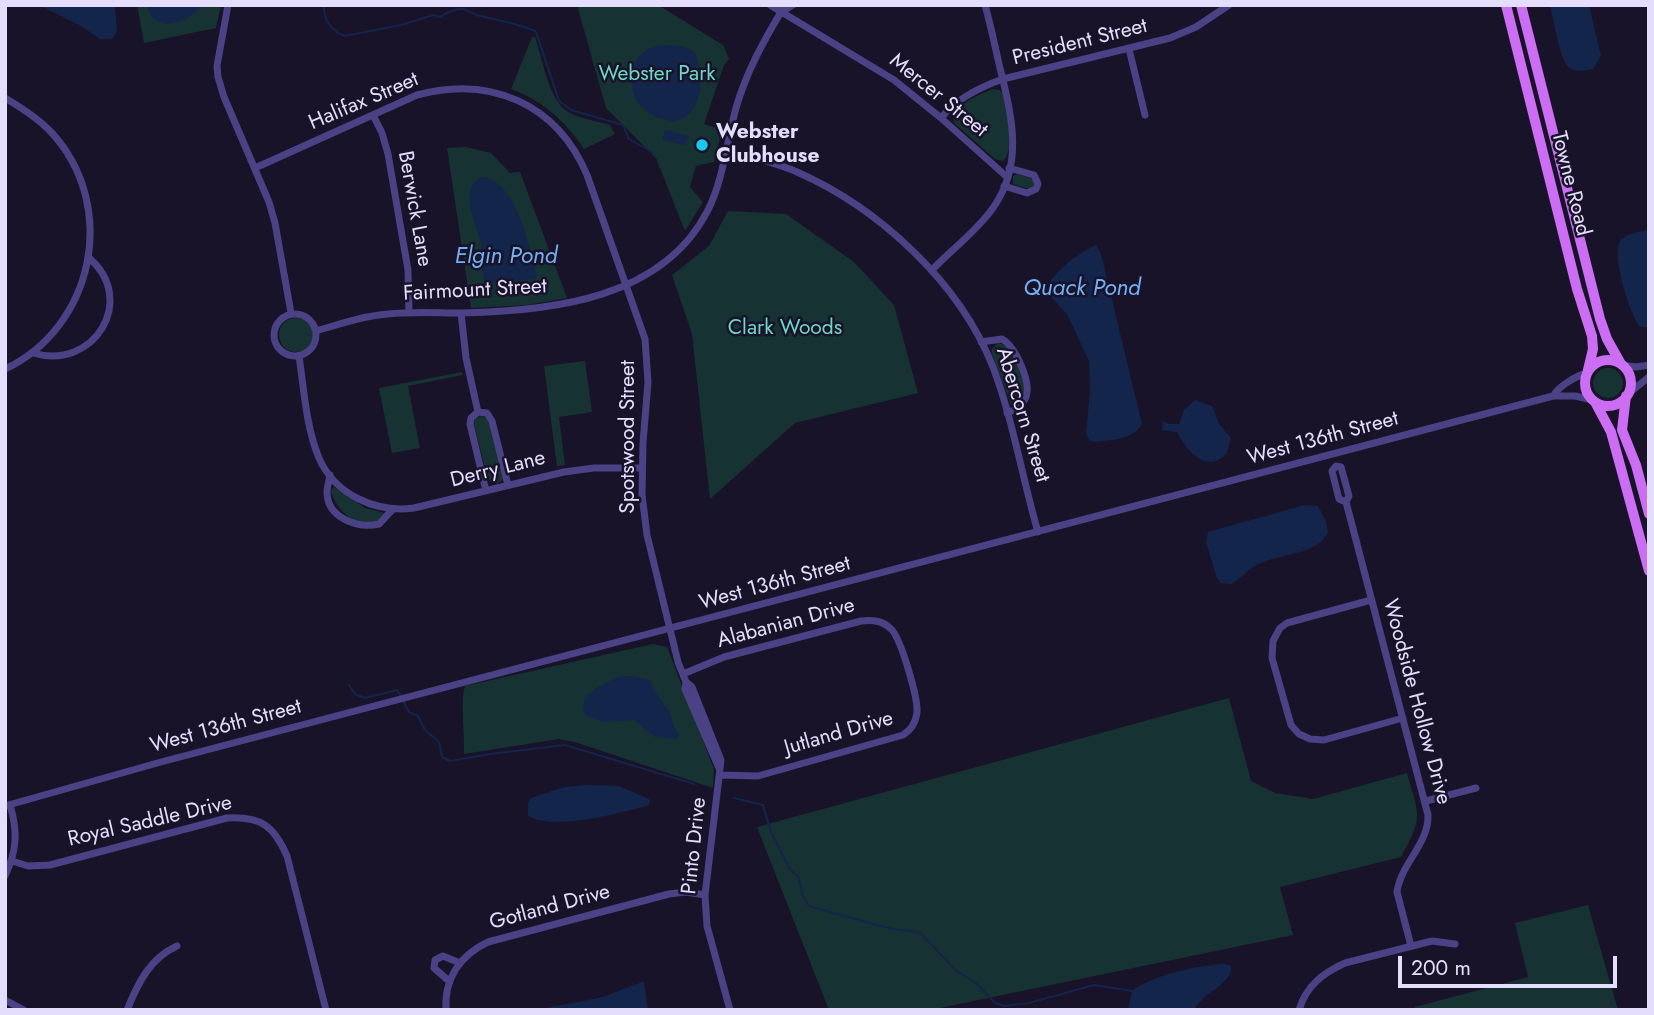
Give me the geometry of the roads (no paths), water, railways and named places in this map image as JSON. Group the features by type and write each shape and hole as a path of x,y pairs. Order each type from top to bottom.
{"main road":[{"name":"Towne Road","path":"1506,5 1577,289 1592,335 1593,349 1588,372"},
{"name":"Towne Road","path":"1521,5 1600,319 1606,339 1622,365"},
{"path":"1649,514 1636,465 1622,430 1630,381 1622,365 1611,360 1601,361 1588,372 1585,387 1611,432 1649,571"},
{"path":"1594,401 1612,405 1627,395"}],"street":[{"path":"228,5 217,66 218,77 270,202 291,313"},
{"name":"Mercer Street","path":"770,5 781,8 894,80 942,118 1007,177"},
{"path":"781,8 793,5"},
{"path":"932,270 979,226 994,207 1009,168 1014,132 985,5"},
{"name":"President Street","path":"942,118 967,96 1003,79 1129,49 1183,33 1229,5"},
{"name":"Fairmount Street","path":"316,331 375,315 533,308 627,286 648,276 673,258 709,209 741,92 781,8"},
{"path":"1129,49 1145,115"},
{"name":"Halifax Street","path":"256,169 418,95 460,88 513,97 554,124 581,160 627,286"},
{"path":"5,98 38,120 53,134 77,170 89,208 89,258 82,283 69,311 52,335 33,353 5,369"},
{"name":"Berwick Lane","path":"373,115 385,142 393,180 408,270 408,313"},
{"name":"Abercorn Street","path":"726,150 780,165 831,190 887,229 932,270 962,310 992,367 1038,532"},
{"path":"1004,186 1027,193 1036,189 1038,184 1037,179 1030,173 1009,168"},
{"path":"33,353 53,357 75,353 91,342 103,326 109,305 108,284 99,267 89,258"},
{"name":"Spotswood Street","path":"627,286 642,326 648,353 648,397 641,468 642,495 647,535 670,630"},
{"path":"291,313 305,316 316,331 313,346 299,356 286,355 280,351 273,337 276,324 291,313"},
{"path":"461,313 466,358 478,412"},
{"path":"981,342 1002,339 1011,346 1027,382 1027,394 1023,403 1007,413"},
{"path":"299,356 315,448 330,475 327,491 331,505 349,522 361,525 379,524 393,509"},
{"path":"1622,365 1649,365"},
{"name":"West 136th Street","path":"1553,396 1555,391 1588,372"},
{"path":"1627,395 1649,377"},
{"name":"West 136th Street","path":"8,805 116,774 1553,396 1558,398 1569,395 1594,401"},
{"path":"486,491 470,424 471,418 478,412 487,413 492,421 509,485"},
{"name":"Woodside Hollow Drive","path":"1333,455 1336,466 1332,471 1339,499 1346,502 1426,801 1428,821 1425,833 1401,873 1397,892 1411,946"},
{"name":"Derry Lane","path":"330,475 364,502 393,509 424,507 578,470 641,468"},
{"path":"1371,600 1287,623 1276,635 1272,658 1291,725 1304,737 1324,740 1403,718"},
{"name":"Alabanian Drive","path":"685,678 724,657 861,621 875,620 886,625 898,637 909,674"},
{"name":"Pinto Drive","path":"670,630 685,678 692,687 720,753 705,895 707,926 730,1010"},
{"name":"Jutland Drive","path":"719,771 758,776 899,738 909,731 917,715 909,674"},
{"path":"1426,801 1476,788"},
{"path":"5,876 12,861 16,831 8,805"},
{"name":"Royal Saddle Drive","path":"12,861 28,866 50,865 227,818 242,817 264,824 280,841 287,856 326,1010"},
{"name":"Gotland Drive","path":"446,1010 445,995 449,981 460,962 471,951 488,942 669,894 686,892 705,895"},
{"path":"1299,1010 1314,982 1333,969 1432,941 1455,944"},
{"path":"127,1010 154,962 177,946"},
{"path":"449,981 433,966 435,960 443,956 460,962"},
{"path":"5,1000 24,1010"}],"water":[{"path":"39,5 115,5 117,31 112,39 100,39 81,26"},
{"path":"147,5 201,5 187,18 167,24 154,19"},
{"path":"1550,5 1589,5 1601,56 1593,69 1582,71 1571,69 1567,65 1560,49"},
{"path":"664,45 690,49 696,55 699,66 699,93 695,105 688,115 677,120 662,119 648,112 637,101 632,88 632,72 638,58 650,48"},
{"path":"665,130 689,136 686,145 662,140"},
{"name":"Elgin Pond","path":"481,177 493,181 512,201 525,231 536,279 485,283 481,244 470,199 470,190"},
{"path":"1647,230 1649,327 1640,327 1631,310 1623,284 1618,247 1626,236"},
{"name":"Quack Pond","path":"1096,245 1101,254 1142,424 1128,436 1094,442 1089,440 1086,433 1090,391 1089,361 1067,314 1044,290 1067,264"},
{"path":"1195,400 1212,406 1219,424 1231,438 1227,453 1212,462 1192,453 1177,432 1162,430 1163,421 1179,424 1184,410"},
{"path":"1305,505 1318,506 1326,521 1328,532 1323,540 1306,550 1262,562 1231,584 1221,583 1206,542 1208,532"},
{"path":"620,676 649,680 670,711 678,739 655,737 634,720 604,722 586,716 583,709 588,696 599,686"},
{"path":"619,786 647,798 650,800 649,805 606,816 571,821 554,822 528,816 528,803 531,798 564,787"},
{"path":"1202,966 1231,966 1227,978 1194,1010 1128,1010 1132,991 1151,980"},
{"path":"644,981 648,1010 536,1010 603,997"}],"waterway":[{"path":"324,5 329,24 345,36 401,25 433,15 440,17 452,10 461,9 532,30 536,32 559,101 571,110 623,125 629,139 652,152"},
{"path":"349,685 355,694 365,698 397,690 401,696"},
{"path":"403,701 409,712 418,716 425,730 439,742 442,757 450,761 565,745 694,784"},
{"path":"734,798 763,805 771,832 789,868 799,878 802,894 809,906 892,929 919,932 957,971 977,984 995,1003 1004,1006 1029,1003 1094,985 1132,991"}],"place":[{"name":"Webster Clubhouse","path":"702,145"}],"park label":[{"name":"Webster Park","path":"657,75"},
{"name":"Clark Woods","path":"785,329"}]}
